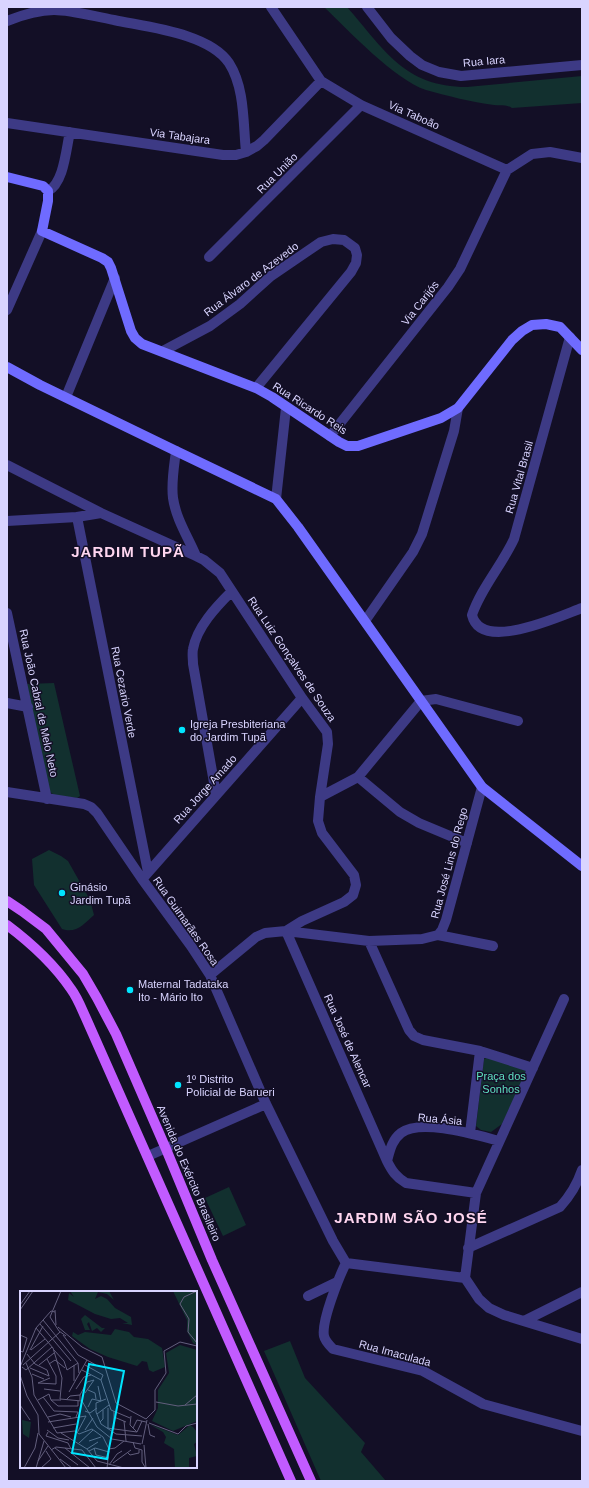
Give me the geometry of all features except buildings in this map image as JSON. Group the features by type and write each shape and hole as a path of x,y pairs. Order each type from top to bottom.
{"main road":[{"path":"7,177 43,186 48,191 49,195 42,231"},
{"name":"Rua Ricardo Reis","path":"42,231 108,262 115,278 131,331 135,338 142,344 256,388 347,446 358,446 441,418 458,408 501,352 522,331 532,325 546,324 560,327 582,350"},
{"path":"7,367 276,499 298,527 482,788 582,866"},
{"name":"Avenida do Exército Brasileiro","path":"7,901 46,929 83,974 98,998 116,1034 212,1260 312,1481"},
{"path":"7,925 53,966 71,989 97,1040 291,1481"}],"street":[{"name":"Via Taboão","path":"271,7 321,81 361,105 508,170"},
{"name":"Rua Iara","path":"367,7 391,38 410,56 422,65 439,72 461,76 582,65"},
{"path":"7,21 24,14 54,10 170,31 201,42 219,52 228,62 236,78 240,91 246,152"},
{"name":"Via Tabajara","path":"7,123 223,155 236,155 246,152 264,140 321,81"},
{"name":"Rua União","path":"209,257 361,105"},
{"path":"48,191 59,181 70,132"},
{"path":"508,170 532,154 550,152 582,158"},
{"name":"Via Carijós","path":"330,436 448,287 460,269 508,170"},
{"path":"7,310 42,231"},
{"name":"Rua Álvaro de Azevedo","path":"163,351 210,326 240,304 271,276 321,242 333,239 344,240 355,248 357,255 356,263 351,272 256,388"},
{"path":"66,397 115,278"},
{"name":"Rua Vital Brasil","path":"570,337 514,539 506,555 475,605 472,615 477,625 484,630 500,632 544,623 582,608"},
{"path":"276,499 286,408"},
{"path":"365,621 413,552 422,534 454,431 458,408"},
{"path":"176,451 172,486 173,498 177,515 196,556"},
{"name":"Rua Luiz Gonçalves de Souza","path":"7,465 101,513 204,560 220,573 302,698 327,732 328,744 318,821 322,833 354,875 356,885 353,895 344,902 302,921 286,931 265,933 256,937 210,975"},
{"path":"7,521 78,517 101,513"},
{"name":"Rua Cezario Verde","path":"78,517 145,875"},
{"path":"216,794 193,664 193,649 197,636 206,622 220,603 232,592"},
{"name":"Rua João Cabral de Melo Neto","path":"7,613 47,799"},
{"name":"Rua Jorge Amado","path":"145,875 302,698"},
{"path":"320,797 358,777 421,701 436,699 518,720"},
{"path":"7,703 28,707"},
{"path":"358,777 400,812 419,823 467,842"},
{"name":"Rua José Lins do Rego","path":"286,931 369,941 422,938 438,935 446,920 482,788"},
{"name":"Rua Guimarães Rosa","path":"7,792 84,804 91,807 145,875 210,975 266,1104 333,1241 346,1263"},
{"name":"Rua José de Alencar","path":"286,931 387,1160"},
{"path":"438,935 493,946"},
{"path":"369,941 409,1030 414,1036 423,1040 480,1050 533,1068"},
{"path":"564,999 476,1193 465,1278 479,1299 489,1308 504,1315 582,1339"},
{"name":"Rua Ásia","path":"387,1160 393,1142 402,1133 413,1128 438,1128 470,1133 480,1050"},
{"path":"148,1156 266,1104"},
{"path":"470,1133 499,1141"},
{"path":"387,1160 392,1172 398,1179 406,1183 476,1193"},
{"path":"468,1248 560,1207 569,1197 582,1170"},
{"path":"346,1263 465,1278"},
{"name":"Rua Imaculada","path":"346,1263 337,1282 326,1317 324,1336 328,1344 333,1349 423,1371 483,1404 582,1431"},
{"path":"308,1296 337,1282"},
{"path":"524,1321 582,1292"}],"green space":[{"path":"324,7 347,7 372,37 397,63 411,73 427,80 445,85 467,87 582,76 582,103 512,108 468,101 426,90 414,85 386,65"},
{"path":"54,683 80,796 77,798 54,795 48,790 27,684"},
{"name":"Ginásio Jardim Tupã","path":"49,850 68,861 90,900 94,915 76,929 62,929 34,885 32,859"},
{"name":"Praça dos Sonhos","path":"488,1057 525,1068 526,1072 502,1124 491,1132 481,1130 476,1126 484,1059"},
{"path":"229,1187 246,1225 223,1236 205,1198"},
{"path":"290,1341 305,1378 365,1443 361,1452 386,1481 321,1481 264,1351"}],"place":[{"name":"Igreja Presbiteriana do Jardim Tupã","path":"182,730"},
{"name":"Ginásio Jardim Tupã","path":"62,893"},
{"name":"Maternal Tadataka Ito - Mário Ito","path":"130,990"},
{"name":"1º Distrito Policial de Barueri","path":"178,1085"}],"district":[{"name":"JARDIM TUPÃ","path":"128,552"},
{"name":"JARDIM SÃO JOSÉ","path":"411,1218"}]}
